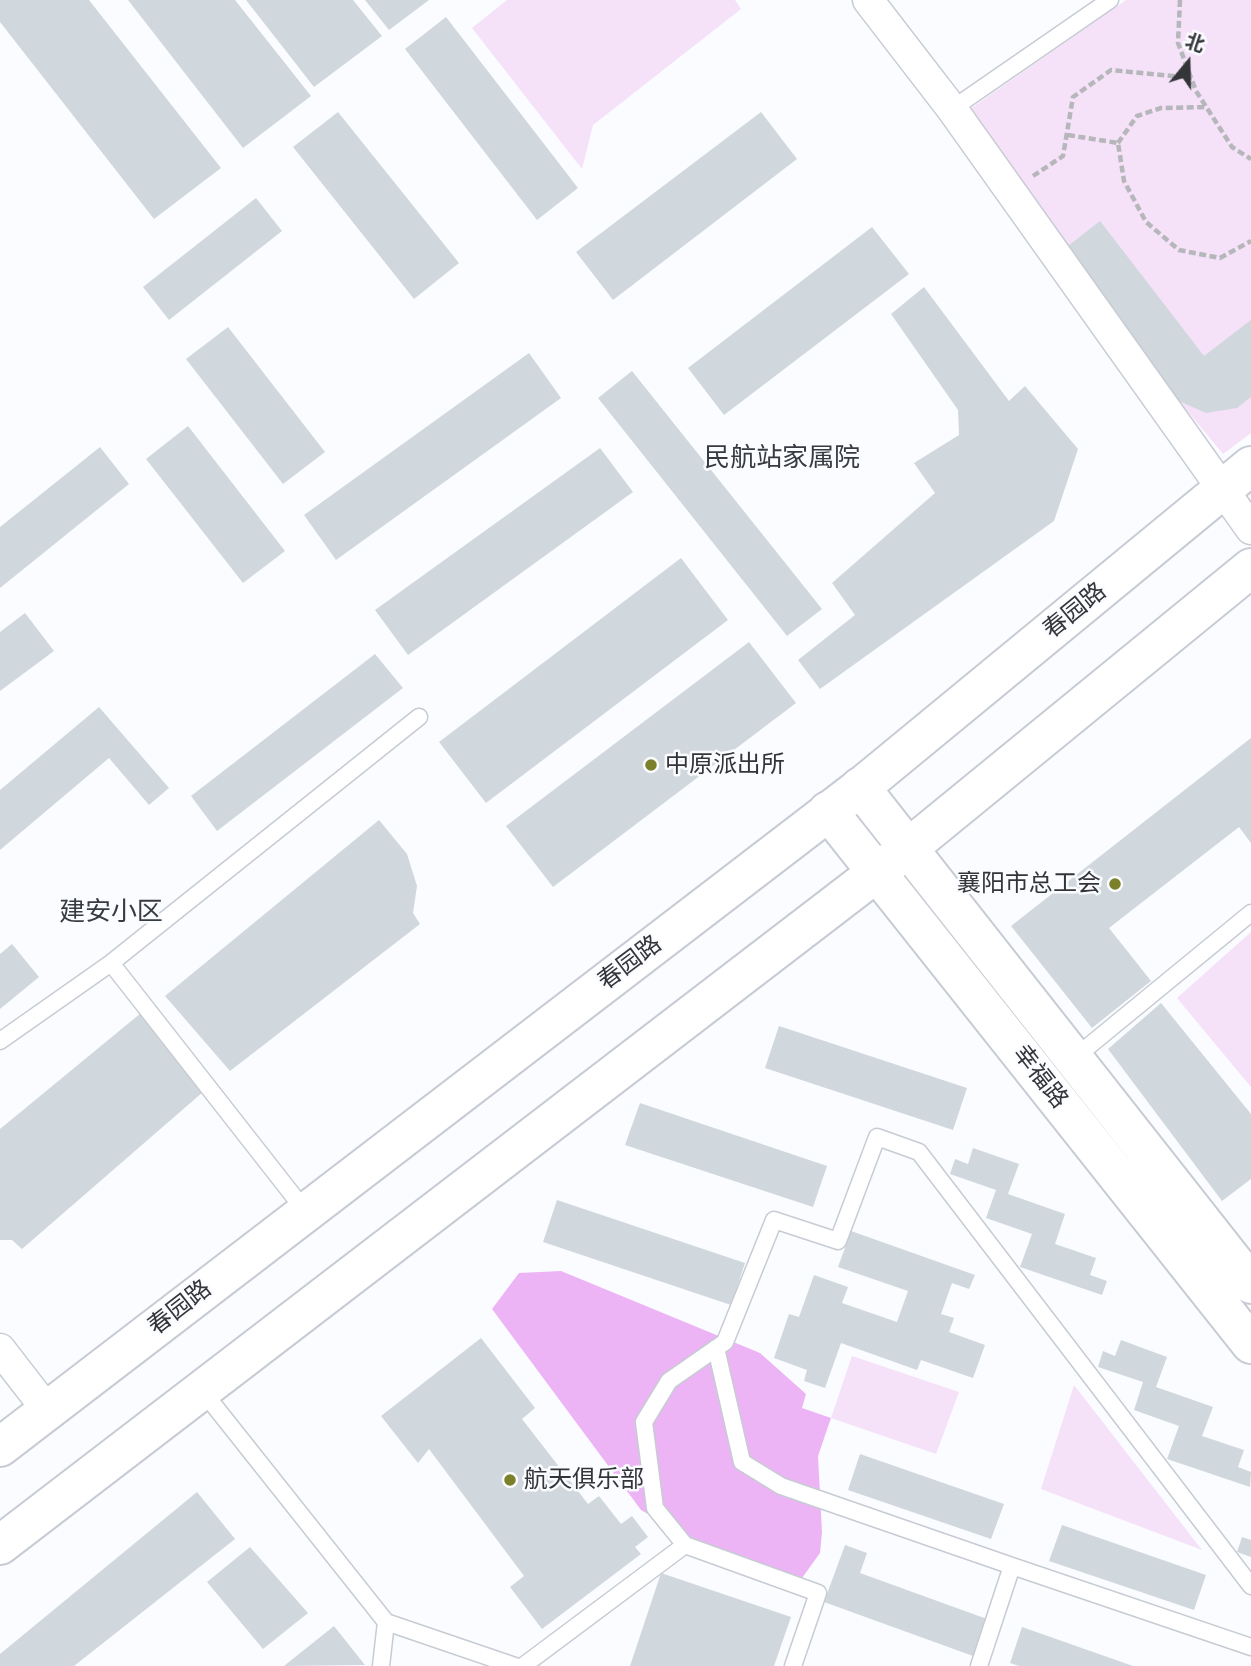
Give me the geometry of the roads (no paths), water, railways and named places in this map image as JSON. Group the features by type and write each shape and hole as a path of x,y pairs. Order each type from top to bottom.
{"main road":[{"name":"春园路","path":"0,1447 860,787 1237,478"},
{"path":"0,1545 892,861 1251,568"},
{"name":"幸福路","path":"860,787 892,861 1251,1344"},
{"name":"幸福路","path":"828,811 892,861 1073,1059 1251,1284"}],"street":[{"path":"868,0 953,109 1011,191 1237,478 1251,529"},
{"path":"0,1349 48,1411"}],"lane":[{"path":"953,109 1110,0"},
{"path":"0,1041 111,963 419,717"},
{"path":"1073,1059 1251,913"},
{"path":"111,963 306,1212"},
{"path":"793,1666 818,1593 685,1545 655,1508 644,1422 669,1381 725,1342 774,1220 838,1241 877,1138 919,1152 1251,1586"},
{"path":"716,1348 742,1462 780,1486 1251,1647"},
{"path":"201,1389 386,1622 515,1666"},
{"path":"523,1666 685,1545"},
{"path":"979,1666 1012,1566"},
{"path":"381,1666 386,1622"}],"place":[{"name":"中原派出所","path":"651,765"},
{"name":"襄阳市总工会","path":"1115,884"},
{"name":"航天俱乐部","path":"510,1480"}],"district":[{"name":"民航站家属院","path":"782,459"},
{"name":"建安小区","path":"111,913"}]}
